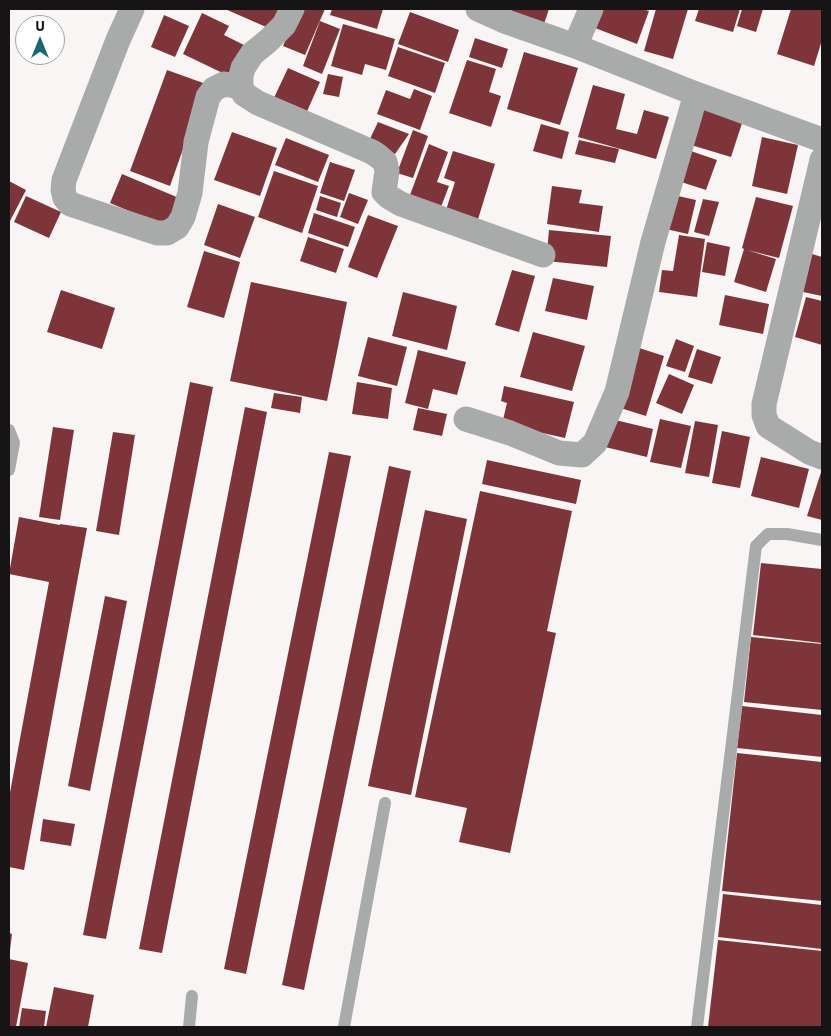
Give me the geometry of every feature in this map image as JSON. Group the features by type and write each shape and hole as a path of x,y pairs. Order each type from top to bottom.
{"street":[{"path":"132,9 118,40 64,180 63,190 65,198 70,204 157,233 167,232 177,227 183,217 190,193 196,142 208,96 214,89 224,84 241,87"},
{"path":"292,9 284,25 268,42 252,54 243,68 241,87 244,94 258,103 378,156 385,162 387,171 384,192 388,197 401,204 543,255"},
{"path":"478,9 507,22 576,46 696,94 822,140"},
{"path":"576,46 591,9"},
{"path":"466,419 510,433 559,453 582,455 595,443 617,392 653,242 696,94"},
{"path":"822,160 764,404 764,416 768,426 808,452 822,457"}],"lane":[{"path":"9,430 14,443 9,470"},
{"path":"697,1027 756,546 768,534 787,534 822,540"},
{"path":"344,1027 385,803"},
{"path":"188,1027 192,996"}],"building":[{"path":"225,9 282,9 273,30"},
{"path":"299,9 325,9 305,55 283,46"},
{"path":"332,9 383,9 377,29 330,15"},
{"path":"512,9 549,9 544,24 511,11"},
{"path":"603,9 642,9 649,11 637,44 595,28"},
{"path":"656,9 688,9 673,59 644,51"},
{"path":"699,9 740,9 733,32 695,21"},
{"path":"742,9 763,9 756,32 737,26"},
{"path":"791,9 822,9 822,40 814,66 777,54"},
{"path":"410,12 459,30 448,62 398,44"},
{"path":"202,13 229,26 224,35 248,47 233,78 183,54"},
{"path":"164,15 189,26 175,57 151,47"},
{"path":"320,21 340,29 322,74 303,66"},
{"path":"343,24 395,39 386,70 365,64 362,75 331,66"},
{"path":"475,38 508,49 502,68 469,57"},
{"path":"398,47 445,63 435,93 388,76"},
{"path":"524,52 578,68 560,125 507,109"},
{"path":"467,60 496,69 489,92 501,96 491,127 449,113"},
{"path":"288,68 320,82 305,116 272,102"},
{"path":"167,70 206,84 170,186 130,171"},
{"path":"328,74 343,77 339,97 323,94"},
{"path":"593,85 625,94 616,129 637,134 644,110 669,117 656,159 578,137"},
{"path":"414,89 432,96 420,130 377,114 386,90 410,99"},
{"path":"705,101 745,114 731,157 691,145"},
{"path":"378,122 409,134 395,154 368,143"},
{"path":"541,124 569,132 562,159 533,151"},
{"path":"413,130 428,136 413,178 397,173"},
{"path":"232,132 277,148 260,196 214,180"},
{"path":"762,137 798,145 787,194 752,186"},
{"path":"286,138 329,155 318,182 275,165"},
{"path":"579,140 619,149 615,163 575,154"},
{"path":"429,144 448,152 437,182 449,186 441,207 410,195"},
{"path":"685,149 717,160 706,190 675,180"},
{"path":"453,151 495,164 475,229 443,219 455,182 444,178"},
{"path":"330,162 355,170 344,201 320,193"},
{"path":"274,171 318,186 302,233 258,217"},
{"path":"122,174 179,198 167,227 110,203"},
{"path":"9,181 26,190 9,223"},
{"path":"552,186 582,190 579,203 603,206 599,232 547,224"},
{"path":"349,193 368,200 358,224 340,217"},
{"path":"669,194 696,200 688,234 661,228"},
{"path":"26,196 61,212 49,238 14,222"},
{"path":"320,196 341,203 337,217 316,210"},
{"path":"756,197 793,206 779,258 747,250 776,259 766,292 734,282"},
{"path":"703,199 719,202 709,236 694,232"},
{"path":"218,204 255,217 240,258 204,245"},
{"path":"314,213 355,227 348,247 308,233"},
{"path":"368,215 398,226 377,278 348,267"},
{"path":"549,230 611,236 607,267 546,261"},
{"path":"679,235 705,239 697,297 659,292 662,270 673,271"},
{"path":"308,237 344,249 336,273 300,261"},
{"path":"707,242 730,247 725,276 702,272"},
{"path":"204,251 240,262 224,318 187,307"},
{"path":"812,254 822,257 822,296 803,292"},
{"path":"512,270 535,276 519,332 495,325"},
{"path":"553,278 594,286 587,320 545,311"},
{"path":"251,282 347,302 327,401 230,381"},
{"path":"61,290 115,308 102,349 47,332"},
{"path":"403,292 457,306 447,350 392,336"},
{"path":"725,295 769,304 763,334 719,325"},
{"path":"806,297 822,301 822,345 795,337"},
{"path":"533,332 585,346 572,391 520,377"},
{"path":"368,337 407,347 397,386 358,376"},
{"path":"676,339 694,346 685,372 666,366"},
{"path":"633,346 664,356 646,416 614,406"},
{"path":"697,349 721,357 712,384 688,377"},
{"path":"418,350 466,362 457,395 433,389 428,409 405,403"},
{"path":"669,374 694,385 682,414 656,403"},
{"path":"190,382 213,387 106,939 83,935"},
{"path":"357,382 392,388 388,419 352,414"},
{"path":"504,386 574,402 565,438 502,424 507,403 501,401"},
{"path":"274,393 302,397 300,413 271,408"},
{"path":"245,407 267,412 162,953 139,949"},
{"path":"418,408 447,414 442,436 413,430"},
{"path":"611,419 653,429 647,457 605,447"},
{"path":"660,419 691,426 681,468 650,462"},
{"path":"695,421 718,425 709,477 685,473"},
{"path":"53,427 74,430 60,520 39,517"},
{"path":"722,431 750,437 740,488 712,483"},
{"path":"113,432 135,435 119,535 96,531"},
{"path":"329,452 351,456 246,974 224,969"},
{"path":"761,457 809,469 799,508 751,496"},
{"path":"487,460 581,480 576,504 482,484"},
{"path":"389,466 411,471 304,990 282,985"},
{"path":"822,469 822,520 807,516"},
{"path":"480,491 572,511 547,631 556,633 510,853 459,842 467,808 415,797"},
{"path":"425,510 467,519 411,795 368,786"},
{"path":"19,517 87,528 24,870 9,867 9,798 49,582 9,574"},
{"path":"761,563 822,569 822,643 753,635"},
{"path":"105,596 127,601 90,791 68,786"},
{"path":"751,637 822,644 822,710 744,702"},
{"path":"742,706 822,715 822,757 737,748"},
{"path":"737,753 822,762 822,901 722,891"},
{"path":"43,819 75,824 71,846 40,841"},
{"path":"723,894 822,905 822,949 718,937"},
{"path":"9,933 12,934 10,950 9,949"},
{"path":"718,940 822,951 822,1027 708,1027"},
{"path":"9,959 28,963 16,1027 9,1027"},
{"path":"54,987 94,995 88,1027 46,1027"},
{"path":"22,1008 46,1011 44,1027 19,1027"}]}
